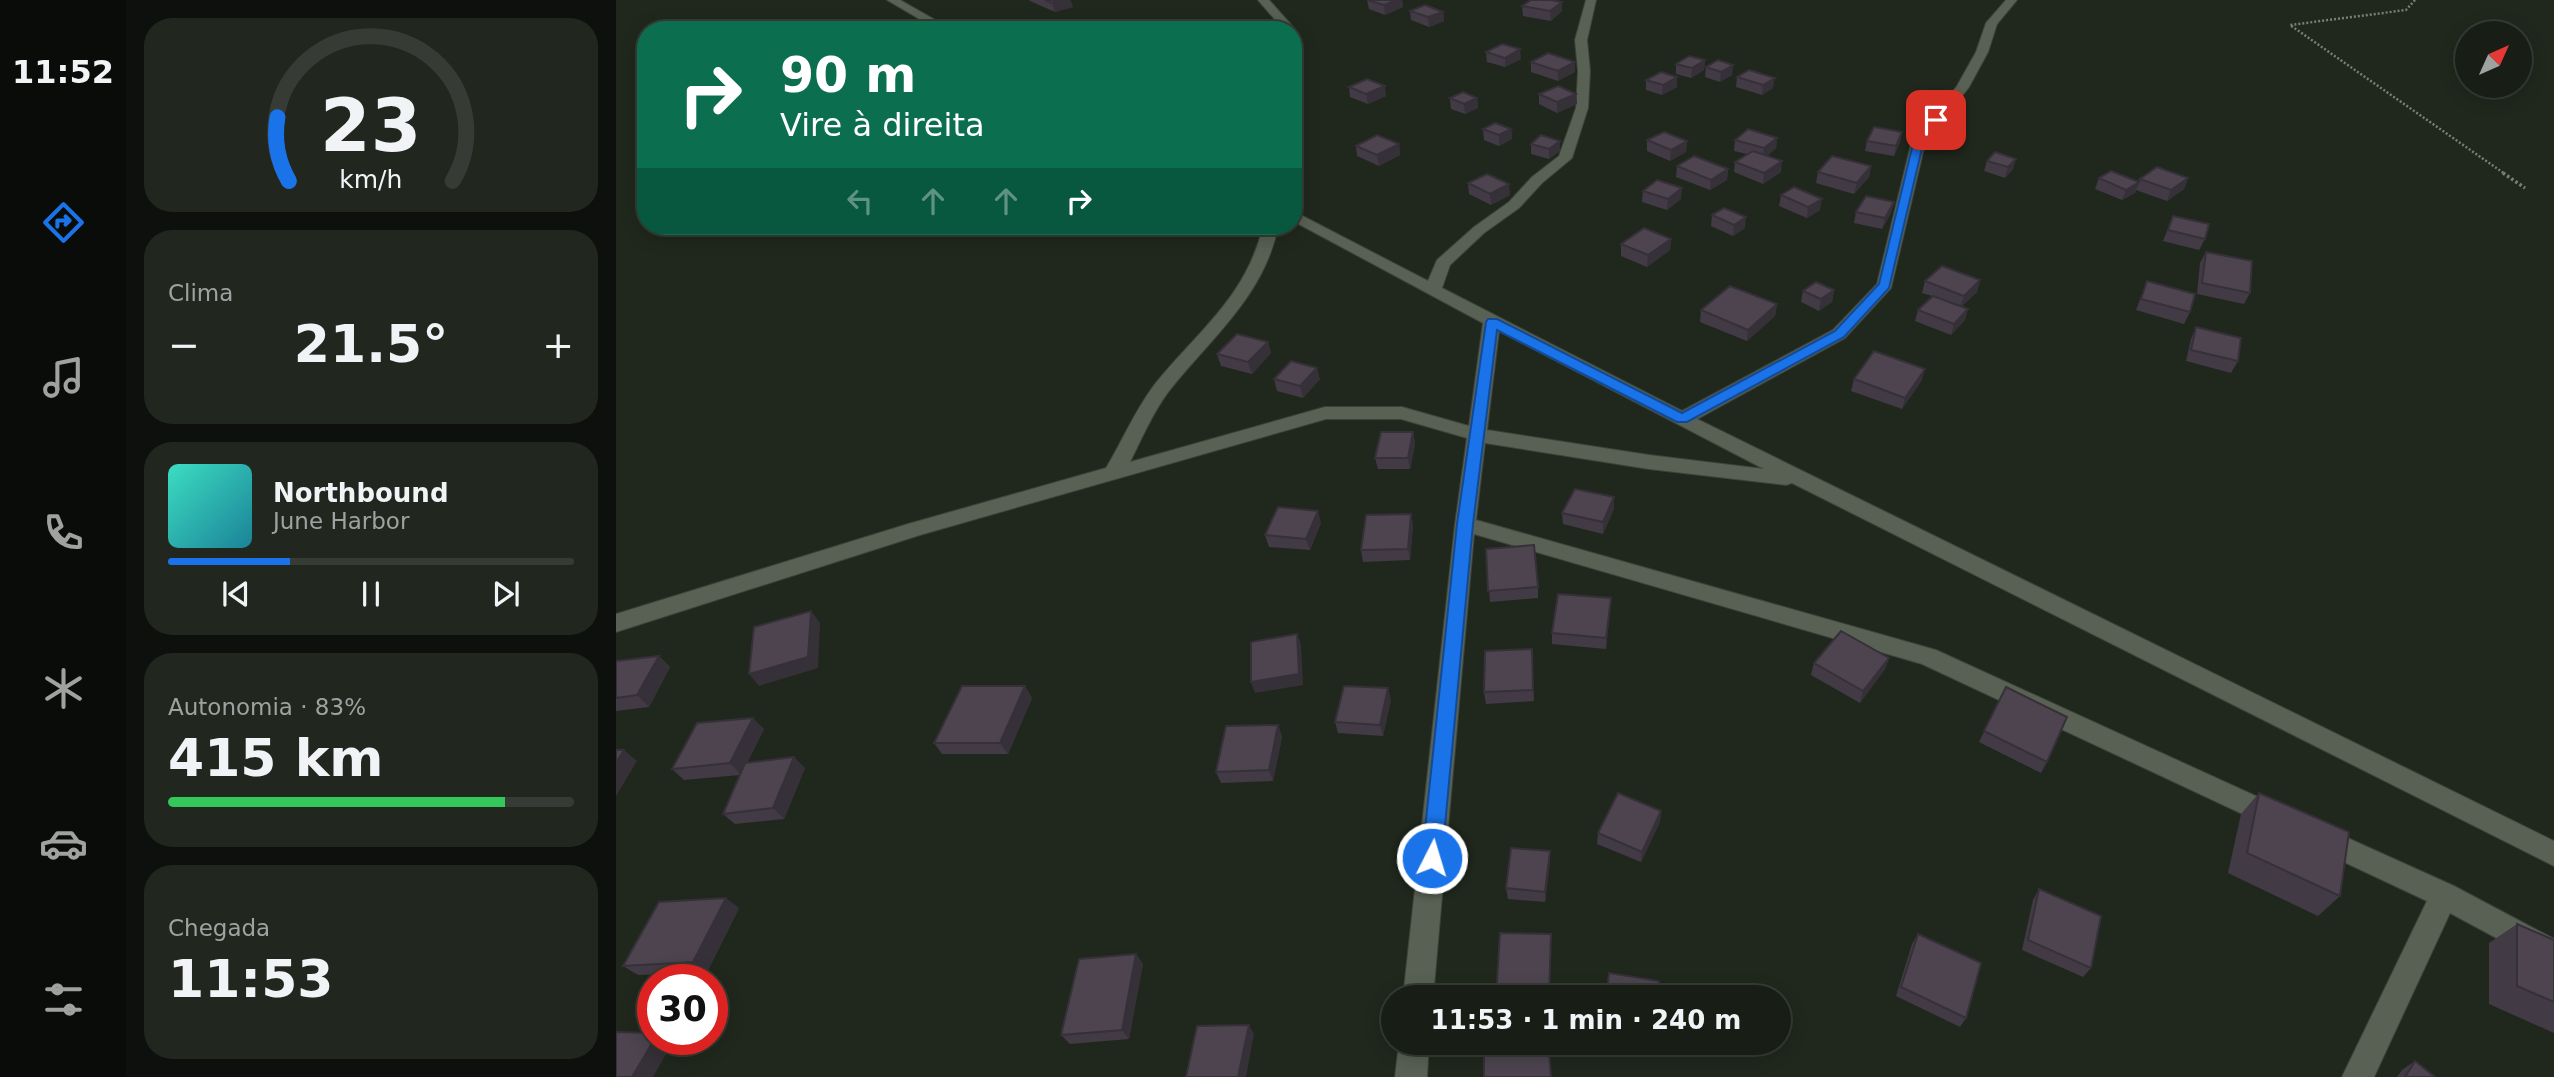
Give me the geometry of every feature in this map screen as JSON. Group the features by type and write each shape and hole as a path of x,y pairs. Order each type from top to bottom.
{"street":[{"path":"1263,0 1282,21"},
{"path":"1433,290 1443,263 1479,230 1514,205 1537,180 1565,158 1582,108 1584,71 1581,40 1591,0"},
{"path":"1682,419 1839,334 1885,285 1918,144 1963,86 1982,52 1992,23 2012,0"},
{"path":"896,1 931,21"},
{"path":"1302,220 1492,322 1799,479 2554,854"},
{"path":"1114,472 1161,389 1221,323 1255,271 1269,235"},
{"path":"1419,985 1465,524 1492,322"},
{"path":"616,623 915,529 1325,413 1402,413 1477,435 1649,462 1799,479"},
{"path":"1465,524 1928,657 2444,895 2554,955"},
{"path":"2358,1077 2444,895"},
{"path":"1411,1077 1413,1055"}],"path":[{"path":"2415,0 2406,10 2290,24 2310,41 2525,188"}],"building":[{"path":"1367,0 1397,0 1384,5"},
{"path":"1531,0 1562,2 1550,11 1522,6"},
{"path":"1425,5 1443,12 1428,17 1410,11"},
{"path":"1502,44 1520,49 1505,58 1486,52"},
{"path":"1548,53 1575,62 1558,71 1531,62"},
{"path":"1689,56 1705,60 1692,68 1676,64"},
{"path":"1718,60 1733,65 1721,72 1706,67"},
{"path":"1749,70 1775,78 1763,85 1737,77"},
{"path":"1661,72 1677,77 1663,85 1646,80"},
{"path":"1367,79 1385,86 1366,94 1349,87"},
{"path":"1558,86 1576,94 1557,102 1539,94"},
{"path":"1463,92 1477,98 1464,104 1450,98"},
{"path":"1495,123 1511,129 1499,135 1483,129"},
{"path":"1874,127 1902,132 1896,146 1867,141"},
{"path":"1748,129 1777,138 1764,148 1735,140"},
{"path":"1664,132 1687,141 1671,150 1647,140"},
{"path":"1377,135 1399,144 1377,155 1356,146"},
{"path":"1541,135 1560,141 1549,149 1531,144"},
{"path":"1753,151 1782,161 1764,173 1735,162"},
{"path":"1995,152 2016,159 2008,167 1987,161"},
{"path":"1694,156 1728,169 1711,180 1677,166"},
{"path":"1832,156 1871,166 1857,183 1818,172"},
{"path":"2157,167 2188,178 2171,190 2140,179"},
{"path":"2111,171 2139,182 2126,190 2099,178"},
{"path":"1487,174 1509,184 1490,194 1468,183"},
{"path":"1657,180 1682,188 1668,199 1643,191"},
{"path":"1794,187 1822,199 1808,207 1781,195"},
{"path":"1866,196 1894,202 1885,218 1856,212"},
{"path":"1724,208 1746,217 1734,225 1712,215"},
{"path":"2173,216 2209,224 2205,239 2168,230"},
{"path":"1644,228 1671,239 1648,255 1621,244"},
{"path":"2206,252 2252,261 2250,293 2202,283"},
{"path":"1942,266 1980,280 1964,296 1925,281"},
{"path":"2147,281 2195,294 2190,312 2141,299"},
{"path":"1816,282 1834,290 1821,299 1803,291"},
{"path":"1730,286 1777,304 1748,330 1701,310"},
{"path":"1933,296 1968,309 1954,324 1918,310"},
{"path":"2196,327 2241,338 2238,361 2191,350"},
{"path":"1237,334 1268,342 1248,362 1217,354"},
{"path":"1874,351 1925,369 1905,398 1854,379"},
{"path":"1291,361 1317,368 1300,386 1274,379"},
{"path":"1381,432 1413,432 1408,458 1375,458"},
{"path":"1575,489 1614,497 1603,522 1562,513"},
{"path":"1278,507 1318,511 1306,539 1265,535"},
{"path":"1411,514 1408,549 1361,550 1366,515"},
{"path":"1534,545 1538,587 1488,591 1486,549"},
{"path":"1558,594 1611,598 1606,638 1552,633"},
{"path":"811,611 808,657 749,674 754,627"},
{"path":"1841,631 1889,658 1863,691 1814,663"},
{"path":"1297,634 1299,674 1251,682 1251,642"},
{"path":"1532,649 1533,690 1484,692 1485,651"},
{"path":"659,656 637,695 616,698 616,661"},
{"path":"962,686 1025,686 1000,743 934,743"},
{"path":"1344,686 1388,688 1380,725 1335,722"},
{"path":"2006,687 2067,717 2047,762 1984,731"},
{"path":"753,718 730,763 672,769 697,723"},
{"path":"1278,725 1269,770 1216,772 1226,726"},
{"path":"616,750 624,750 616,763"},
{"path":"794,757 773,808 723,814 745,763"},
{"path":"1618,793 1661,811 1642,852 1598,833"},
{"path":"2259,793 2349,832 2340,896 2247,853"},
{"path":"1511,848 1550,851 1545,892 1506,888"},
{"path":"2039,889 2101,916 2091,968 2028,940"},
{"path":"726,898 693,962 623,966 659,902"},
{"path":"2517,924 2554,940 2554,1002 2517,986"},
{"path":"1500,933 1551,934 1549,985 1497,985"},
{"path":"1918,934 1981,963 1966,1018 1901,987"},
{"path":"1136,954 1122,1030 1061,1035 1079,959"},
{"path":"1609,973 1659,981 1659,985 1608,985"},
{"path":"1249,1025 1238,1077 1186,1077 1197,1026"},
{"path":"616,1032 637,1033 637,1055 645,1055 632,1077 616,1077"},
{"path":"1484,1055 1549,1055 1551,1077 1484,1077"},
{"path":"2415,1061 2435,1077 2405,1077"}],"route":[{"path":"1432,858 1465,524 1492,322 1682,419 1839,334 1885,285 1918,144 1936,120"}]}
